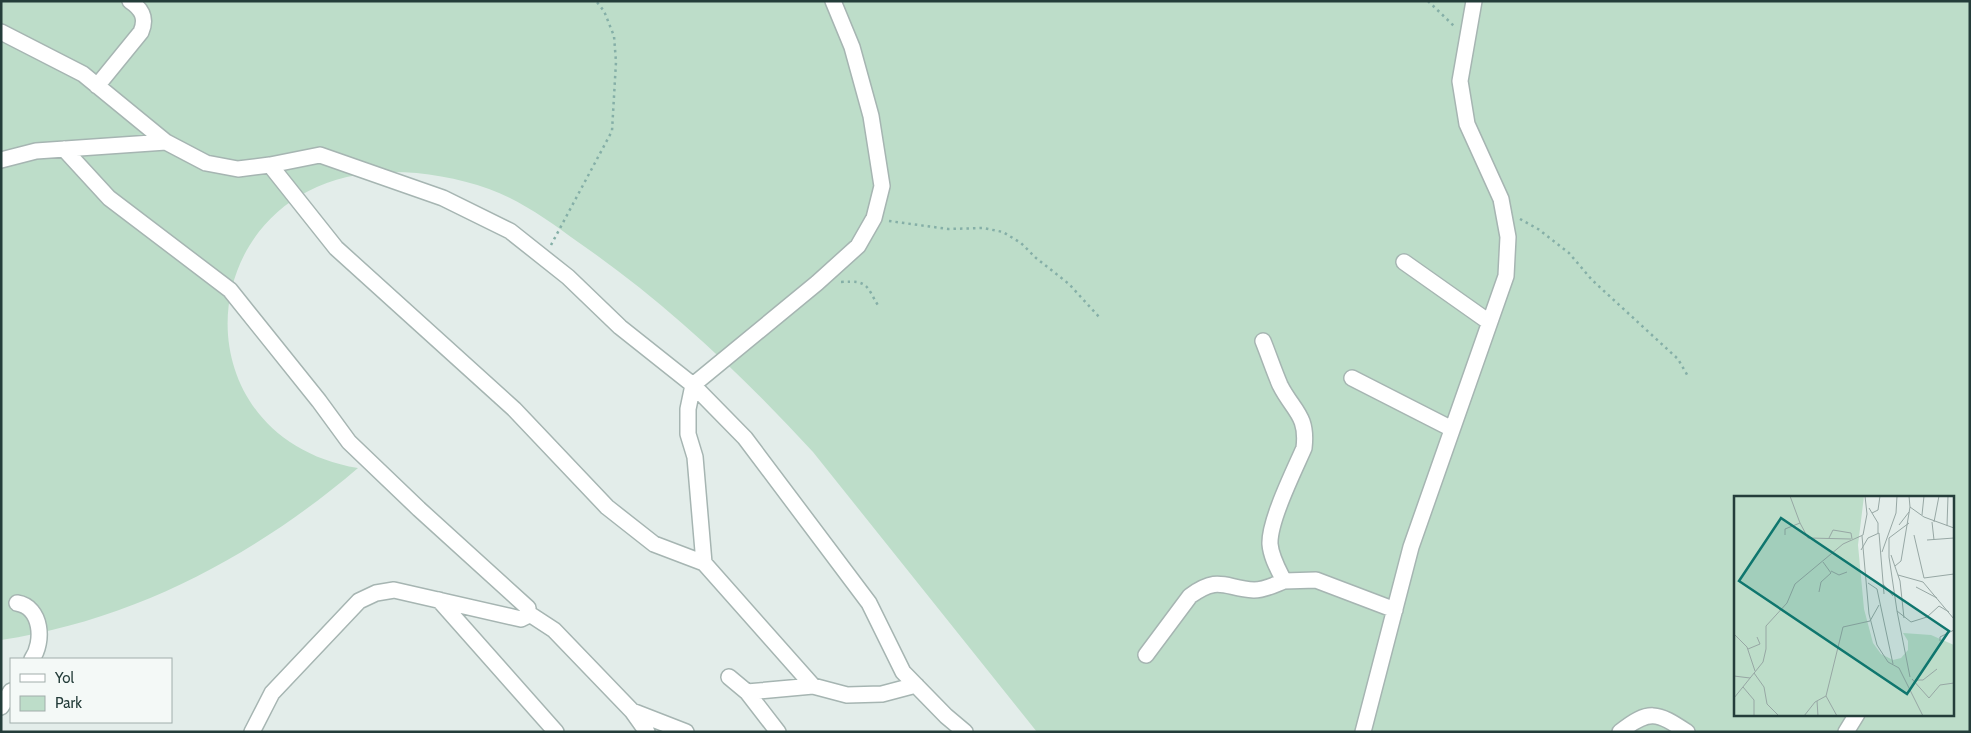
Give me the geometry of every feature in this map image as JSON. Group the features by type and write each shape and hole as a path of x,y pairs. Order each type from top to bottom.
{"street":[{"path":"97,86 143,27 144,16 141,10 130,1"},
{"path":"704,563 695,457 688,434 688,409 693,385 817,283 858,246 874,218 882,186 871,116 852,47 833,1"},
{"path":"1363,732 1411,547 1506,276 1508,237 1501,199 1467,124 1460,81 1474,1"},
{"path":"1,32 83,74 166,142 206,163 238,169 320,155 443,198 510,231 568,277 620,327 693,385 745,438 869,603 903,672 946,716 965,732"},
{"path":"1,149 64,150 166,142"},
{"path":"64,150 109,198 230,290 320,401 349,442 526,606 528,614 554,630 632,711 647,732"},
{"path":"1,160 36,151"},
{"path":"270,165 336,248 514,409 607,506 654,544 704,563 813,686"},
{"path":"1404,262 1489,322"},
{"path":"1263,341 1281,386 1304,422 1306,435 1304,448 1272,524 1270,544 1274,562 1284,581"},
{"path":"1352,378 1452,428"},
{"path":"1146,655 1190,596 1211,584 1226,584 1255,590 1270,587 1284,581 1316,580 1395,610"},
{"path":"252,732 272,693 359,601 376,593 394,590 521,619 525,618 528,614"},
{"path":"439,600 556,732"},
{"path":"17,603 33,611 38,624 39,644 32,658"},
{"path":"729,677 747,692 778,732"},
{"path":"747,692 813,686 847,695 882,694 916,685"},
{"path":"1,707 10,693"},
{"path":"632,711 686,732"},
{"path":"1620,732 1634,720 1648,715 1657,715 1666,718 1687,732"},
{"path":"1846,732 1856,716"}],"path":[{"path":"544,258 612,131 616,62 614,36 604,11 596,1"},
{"path":"1428,1 1467,40"},
{"path":"1503,209 1538,229 1569,253 1592,280 1678,359 1689,378"},
{"path":"874,218 911,225 948,229 983,228 1003,232 1022,243 1036,258 1069,284 1100,318"},
{"path":"817,283 862,282 879,307"}],"green space":[{"path":"1,1 1970,1 1970,732 1037,732 813,452 730,367 672,314 610,265 524,206 489,189 465,182 429,174 404,172 392,172 325,184 275,214 243,258 228,308 232,361 255,408 297,446 358,468 319,500 278,529 192,579 146,600 99,617 51,630 1,640"}]}
